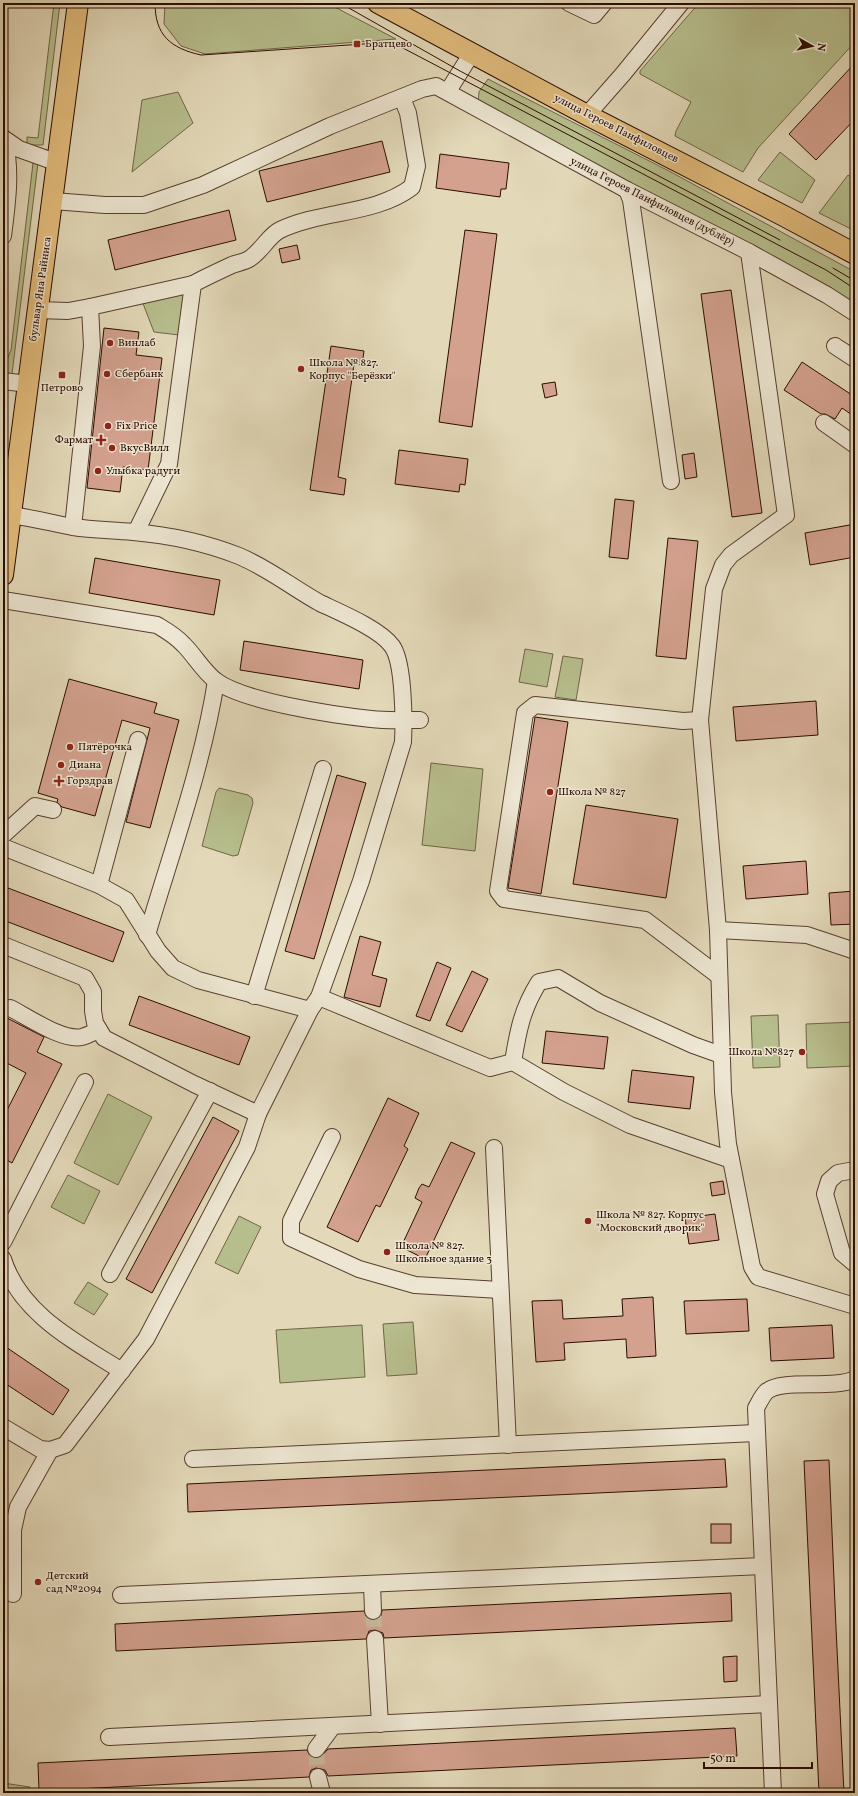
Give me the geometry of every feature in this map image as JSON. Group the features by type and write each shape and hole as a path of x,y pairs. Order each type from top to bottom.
{"main road":[{"name":"бульвар Яна Райниса","path":"3,575 8,526 58,163 78,3"},
{"name":"улица Героев Панфиловцев","path":"378,3 586,115 855,254"}],"street":[{"path":"569,3 594,15 604,3"},
{"path":"586,115 623,74 681,3"},
{"path":"52,201 144,206 203,185 330,126 422,89 436,86 448,91 472,53"},
{"name":"улица Героев Панфиловцев (дублёр)","path":"448,91 489,116 627,190 749,252 827,295 855,313"},
{"path":"38,310 68,311 193,284 233,265 248,260 260,251 278,231 306,220 377,204 400,197 412,187 417,166 408,114 402,98"},
{"path":"3,139 19,149 58,163"},
{"path":"3,139 7,151 9,177 3,236"},
{"path":"627,190 631,200 671,481"},
{"path":"749,252 786,515 731,555 723,565 714,589 700,720 718,930 721,1055 724,1100 731,1160 752,1267 758,1277 855,1306"},
{"path":"136,532 169,464 193,284"},
{"path":"73,527 92,346 90,307"},
{"path":"835,346 855,359"},
{"path":"3,380 28,384"},
{"path":"824,423 855,445"},
{"path":"3,1427 40,1449 50,1450 65,1445 146,1339 247,1146 258,1114 310,1010 319,997 368,858 403,742 404,720 398,665 393,647 379,634 240,557 194,542 136,532 73,527 41,519 8,526"},
{"path":"3,600 157,625 185,645 200,665 216,681 242,694 280,703 372,719 420,720"},
{"path":"147,935 207,727 216,681"},
{"path":"700,720 683,722 534,705 525,713 498,891 504,899 645,920 719,976"},
{"path":"100,885 138,740"},
{"path":"254,996 323,769"},
{"path":"3,834 35,806 53,810"},
{"path":"3,847 100,885 126,900 158,951 173,968 198,980 310,1010"},
{"path":"718,930 807,935 855,951"},
{"path":"3,945 85,978 93,992 93,1011 95,1023 104,1038 210,1092 258,1114"},
{"path":"514,1062 518,1028 528,999 539,982 558,978 600,1003 693,1045 721,1055"},
{"path":"319,997 490,1068 514,1062 564,1092 630,1124 731,1160"},
{"path":"10,1008 58,1033 69,1036 82,1037 99,1030"},
{"path":"3,1242 85,1082"},
{"path":"110,1274 210,1092"},
{"path":"332,1137 291,1221 291,1238 359,1269 415,1285 500,1290"},
{"path":"494,1148 508,1445"},
{"path":"855,1170 838,1173 829,1181 826,1194 842,1253 855,1264"},
{"path":"3,1259 18,1292 39,1315 82,1346 122,1371"},
{"path":"773,1793 756,1408 766,1391 785,1385 845,1383 855,1378"},
{"path":"193,1459 756,1434"},
{"path":"13,1594 13,1530 18,1507 50,1450"},
{"path":"121,1596 762,1566"},
{"path":"372,1584 373,1611"},
{"path":"375,1639 380,1724"},
{"path":"109,1737 769,1704"},
{"path":"316,1749 333,1726"},
{"path":"318,1777 322,1793"}],"green space":[{"path":"54,3 60,3 43,145 27,145 27,137 38,138"},
{"path":"165,3 327,3 396,39 205,54 181,46 164,24"},
{"path":"699,3 855,3 855,42 758,148 743,172 675,136 676,131 691,102 640,74 640,71"},
{"path":"488,79 669,171 855,272 855,309 478,103 479,92"},
{"path":"178,92 193,123 132,172 142,100"},
{"path":"780,152 815,180 802,203 758,180"},
{"path":"33,163 38,163 12,374 3,372 3,361 6,362 11,350"},
{"path":"848,175 855,180 855,231 819,213"},
{"path":"179,291 184,296 179,335 154,332 142,301"},
{"path":"525,649 553,654 547,687 519,682"},
{"path":"563,656 583,659 576,700 555,697"},
{"path":"431,763 483,769 475,851 422,845"},
{"path":"219,788 248,795 252,798 253,803 238,855 233,856 202,846 216,792"},
{"path":"778,1015 780,1067 753,1068 751,1016"},
{"path":"855,1022 855,1066 807,1068 806,1024"},
{"path":"108,1094 152,1117 118,1185 74,1163"},
{"path":"68,1175 100,1191 84,1224 51,1207"},
{"path":"239,1216 261,1227 238,1274 215,1263"},
{"path":"88,1282 108,1294 94,1315 74,1303"},
{"path":"413,1322 417,1374 387,1376 383,1324"},
{"path":"362,1325 365,1377 280,1383 276,1330"},
{"path":"3,1783 30,1787 30,1793 3,1793"}],"building":[{"path":"855,63 855,119 816,160 789,134"},
{"path":"382,141 390,172 267,202 259,171"},
{"path":"440,154 509,163 506,189 501,189 500,197 436,188"},
{"path":"229,210 236,240 115,270 108,240"},
{"path":"465,230 497,234 472,427 439,422"},
{"path":"297,245 300,259 282,263 279,249"},
{"path":"731,290 762,513 732,517 701,294"},
{"path":"104,328 139,332 136,355 162,358 148,470 123,467 120,492 87,488"},
{"path":"331,346 364,351 362,365 354,364 338,477 346,479 344,495 310,490"},
{"path":"802,362 855,397 855,417 842,408 835,419 825,414 821,414 784,390"},
{"path":"555,382 557,395 545,398 542,384"},
{"path":"399,450 468,459 465,485 460,484 459,492 395,484"},
{"path":"694,453 697,477 685,479 682,455"},
{"path":"615,499 634,501 628,559 609,557"},
{"path":"855,524 855,557 810,565 805,533"},
{"path":"668,538 698,541 686,659 656,656"},
{"path":"95,558 220,580 214,615 89,593"},
{"path":"244,641 363,660 359,689 240,670"},
{"path":"69,679 157,703 154,713 179,720 150,828 126,822 150,728 122,720 95,816 62,807 57,802 58,799 38,793"},
{"path":"816,701 818,735 736,741 733,707"},
{"path":"535,717 568,722 541,894 508,888"},
{"path":"337,775 366,783 314,959 285,951"},
{"path":"586,805 678,819 666,898 573,884"},
{"path":"806,861 808,894 746,899 743,866"},
{"path":"8,888 124,932 113,962 3,920 3,900"},
{"path":"855,891 855,924 831,925 829,893"},
{"path":"360,936 381,942 372,975 387,979 380,1007 344,997"},
{"path":"437,962 451,968 430,1021 416,1016"},
{"path":"472,971 488,979 462,1032 446,1025"},
{"path":"139,996 250,1037 239,1065 129,1025"},
{"path":"3,1016 44,1037 37,1052 62,1064 12,1163 3,1158 3,1118 26,1073 3,1061"},
{"path":"546,1031 608,1037 604,1069 542,1063"},
{"path":"632,1070 694,1077 690,1109 628,1102"},
{"path":"388,1098 419,1113 404,1146 408,1149 380,1207 376,1205 358,1242 327,1227"},
{"path":"213,1117 239,1131 152,1293 126,1279"},
{"path":"451,1142 475,1153 425,1259 401,1247 422,1202 415,1198 419,1188 422,1184 429,1187"},
{"path":"723,1181 725,1194 712,1196 710,1183"},
{"path":"715,1214 719,1240 689,1244 685,1218"},
{"path":"653,1297 656,1356 627,1358 626,1339 564,1343 565,1360 536,1362 532,1301 562,1300 563,1319 623,1316 622,1299"},
{"path":"747,1299 749,1331 686,1334 684,1301"},
{"path":"832,1325 834,1358 771,1361 769,1328"},
{"path":"3,1345 69,1390 53,1415 3,1382"},
{"path":"725,1459 727,1487 188,1512 187,1484"},
{"path":"829,1460 844,1793 819,1793 804,1461"},
{"path":"711,1524 731,1524 731,1543 711,1543"},
{"path":"731,1593 732,1621 384,1638 383,1633 375,1630 369,1631 366,1639 116,1651 115,1624 364,1611 368,1619 374,1620 381,1616 382,1610"},
{"path":"737,1656 737,1681 724,1682 723,1657"},
{"path":"735,1728 737,1756 328,1776 325,1770 316,1768 311,1770 309,1777 39,1791 38,1763 307,1750 310,1756 320,1758 328,1749"}],"tunnel":[{"path":"373,1611 375,1639"},
{"path":"316,1749 318,1777"}],"tram line":[{"path":"155,3 158,24 161,32 166,38 181,48 201,55 378,43 391,43 401,47 826,270 855,289"},
{"path":"340,3 460,71 780,240"},
{"path":"833,268 855,281"}],"place":[{"name":"Братцево","path":"357,44"},
{"name":"Винлаб","path":"110,343"},
{"name":"Школа № 827. Корпус \"Берёзки\"","path":"301,369"},
{"name":"Сбербанк","path":"107,374"},
{"name":"Петрово","path":"62,375"},
{"name":"Fix Price","path":"108,426"},
{"name":"Фармат","path":"101,440"},
{"name":"ВкусВилл","path":"112,448"},
{"name":"Улыбка радуги","path":"98,471"},
{"name":"Пятёрочка","path":"70,747"},
{"name":"Диана","path":"61,765"},
{"name":"Горздрав","path":"59,781"},
{"name":"Школа № 827","path":"550,792"},
{"name":"Школа №827","path":"802,1052"},
{"name":"Школа № 827. Корпус \"Московский дворик\"","path":"588,1221"},
{"name":"Школа № 827. Школьное здание 3","path":"387,1252"},
{"name":"Детский сад №2094","path":"38,1582"}]}
